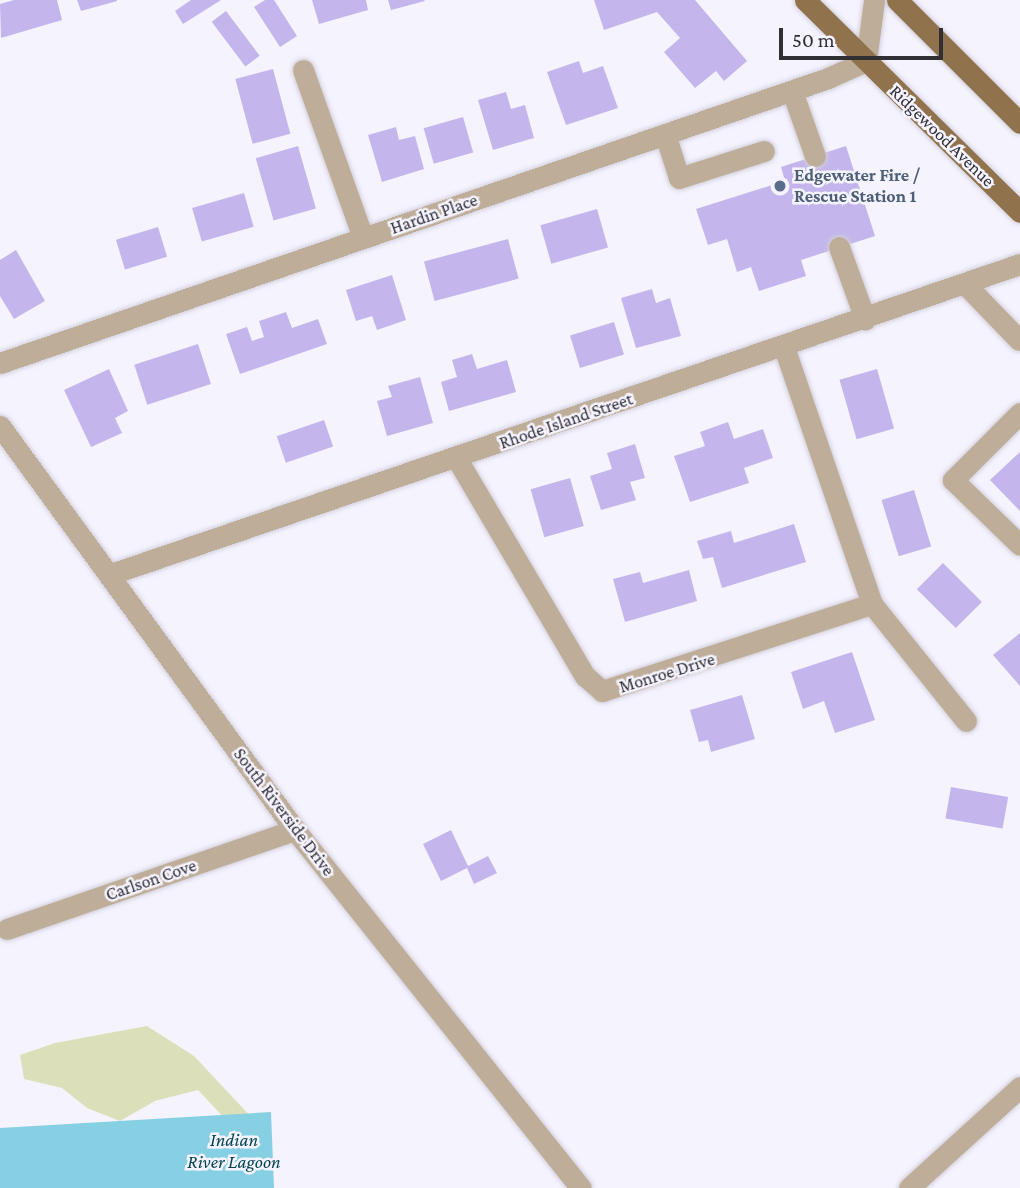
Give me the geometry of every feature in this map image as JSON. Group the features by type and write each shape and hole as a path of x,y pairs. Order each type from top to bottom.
{"main road":[{"name":"Ridgewood Avenue","path":"805,0 1020,212"},
{"path":"897,0 1020,123"}],"street":[{"path":"866,61 874,0"},
{"name":"Hardin Place","path":"0,363 792,90 866,61"},
{"path":"303,70 363,238"},
{"path":"792,90 815,156"},
{"path":"665,134 679,178 764,151"},
{"path":"839,247 865,319"},
{"name":"Rhode Island Street","path":"111,574 457,459 1020,264"},
{"path":"965,284 1010,321 1019,340"},
{"path":"784,347 872,604 966,720"},
{"path":"1020,412 953,480 1020,545"},
{"name":"South Riverside Drive","path":"0,425 295,830 581,1188"},
{"name":"Monroe Drive","path":"457,459 585,676 602,691 872,604"},
{"name":"Carlson Cove","path":"7,929 295,830"},
{"path":"909,1188 1020,1087"}],"green space":[{"path":"147,1026 194,1056 254,1120 226,1120 198,1090 155,1101 120,1121 87,1108 62,1088 24,1079 20,1055 55,1043"}],"water":[{"name":"Indian River Lagoon","path":"271,1112 274,1188 0,1188 0,1128"}],"building":[{"path":"14,0 57,0 62,20 1,38 0,4"},
{"path":"77,0 117,0 117,1 81,11"},
{"path":"191,0 221,0 183,24 175,11"},
{"path":"265,0 274,0 297,36 280,47 254,7"},
{"path":"312,0 366,0 368,10 319,24"},
{"path":"388,0 424,0 425,1 391,10"},
{"path":"594,0 695,0 747,61 724,81 716,71 695,88 664,52 680,38 657,12 604,30"},
{"path":"226,11 260,56 245,67 212,22"},
{"path":"579,61 583,73 603,66 618,108 566,125 547,72"},
{"path":"273,69 290,134 253,144 235,79"},
{"path":"506,92 511,109 525,105 534,138 493,150 478,100"},
{"path":"463,117 473,153 434,164 424,128"},
{"path":"396,127 399,140 415,136 424,169 382,182 368,135"},
{"path":"298,146 316,208 274,221 256,158"},
{"path":"846,146 875,236 801,260 806,276 759,291 751,267 737,272 727,239 708,245 696,209 785,181 781,167"},
{"path":"244,193 254,227 202,242 192,208"},
{"path":"597,209 608,247 551,264 540,225"},
{"path":"158,227 167,257 125,270 116,240"},
{"path":"508,239 519,279 435,301 424,262"},
{"path":"16,250 45,301 14,319 0,296 0,260"},
{"path":"392,275 406,320 377,330 372,316 356,321 346,290"},
{"path":"652,289 656,303 670,298 681,336 636,348 621,298"},
{"path":"286,312 292,328 318,319 327,344 240,374 226,334 247,327 252,341 264,337 259,321"},
{"path":"614,322 624,355 580,368 570,335"},
{"path":"198,344 211,384 147,405 134,365"},
{"path":"472,354 477,369 507,360 516,392 449,411 441,382 457,377 452,360"},
{"path":"109,369 128,411 115,418 122,433 91,447 64,390"},
{"path":"877,369 894,429 857,439 840,380"},
{"path":"420,377 433,423 387,436 377,401 392,397 388,386"},
{"path":"324,420 333,446 286,463 277,436"},
{"path":"728,422 734,439 763,429 773,458 744,468 749,483 690,502 674,456 705,446 700,432"},
{"path":"635,444 645,478 630,482 636,500 601,510 590,476 612,469 607,453"},
{"path":"1020,452 1020,511 990,480"},
{"path":"570,478 584,526 544,537 531,489"},
{"path":"914,490 931,546 899,556 881,500"},
{"path":"794,524 806,562 722,588 713,557 703,559 697,541 731,531 734,543"},
{"path":"943,563 982,602 956,628 917,589"},
{"path":"689,570 697,601 625,622 613,579 640,572 643,583"},
{"path":"1020,633 1020,686 993,655"},
{"path":"852,652 875,720 835,733 824,701 803,709 791,672"},
{"path":"742,695 755,739 711,752 708,740 699,742 690,710"},
{"path":"951,787 1008,797 1003,829 945,819"},
{"path":"451,830 468,866 488,856 497,873 474,884 467,868 441,881 423,844"}],"place":[{"name":"Edgewater Fire / Rescue Station 1","path":"780,186"}]}
